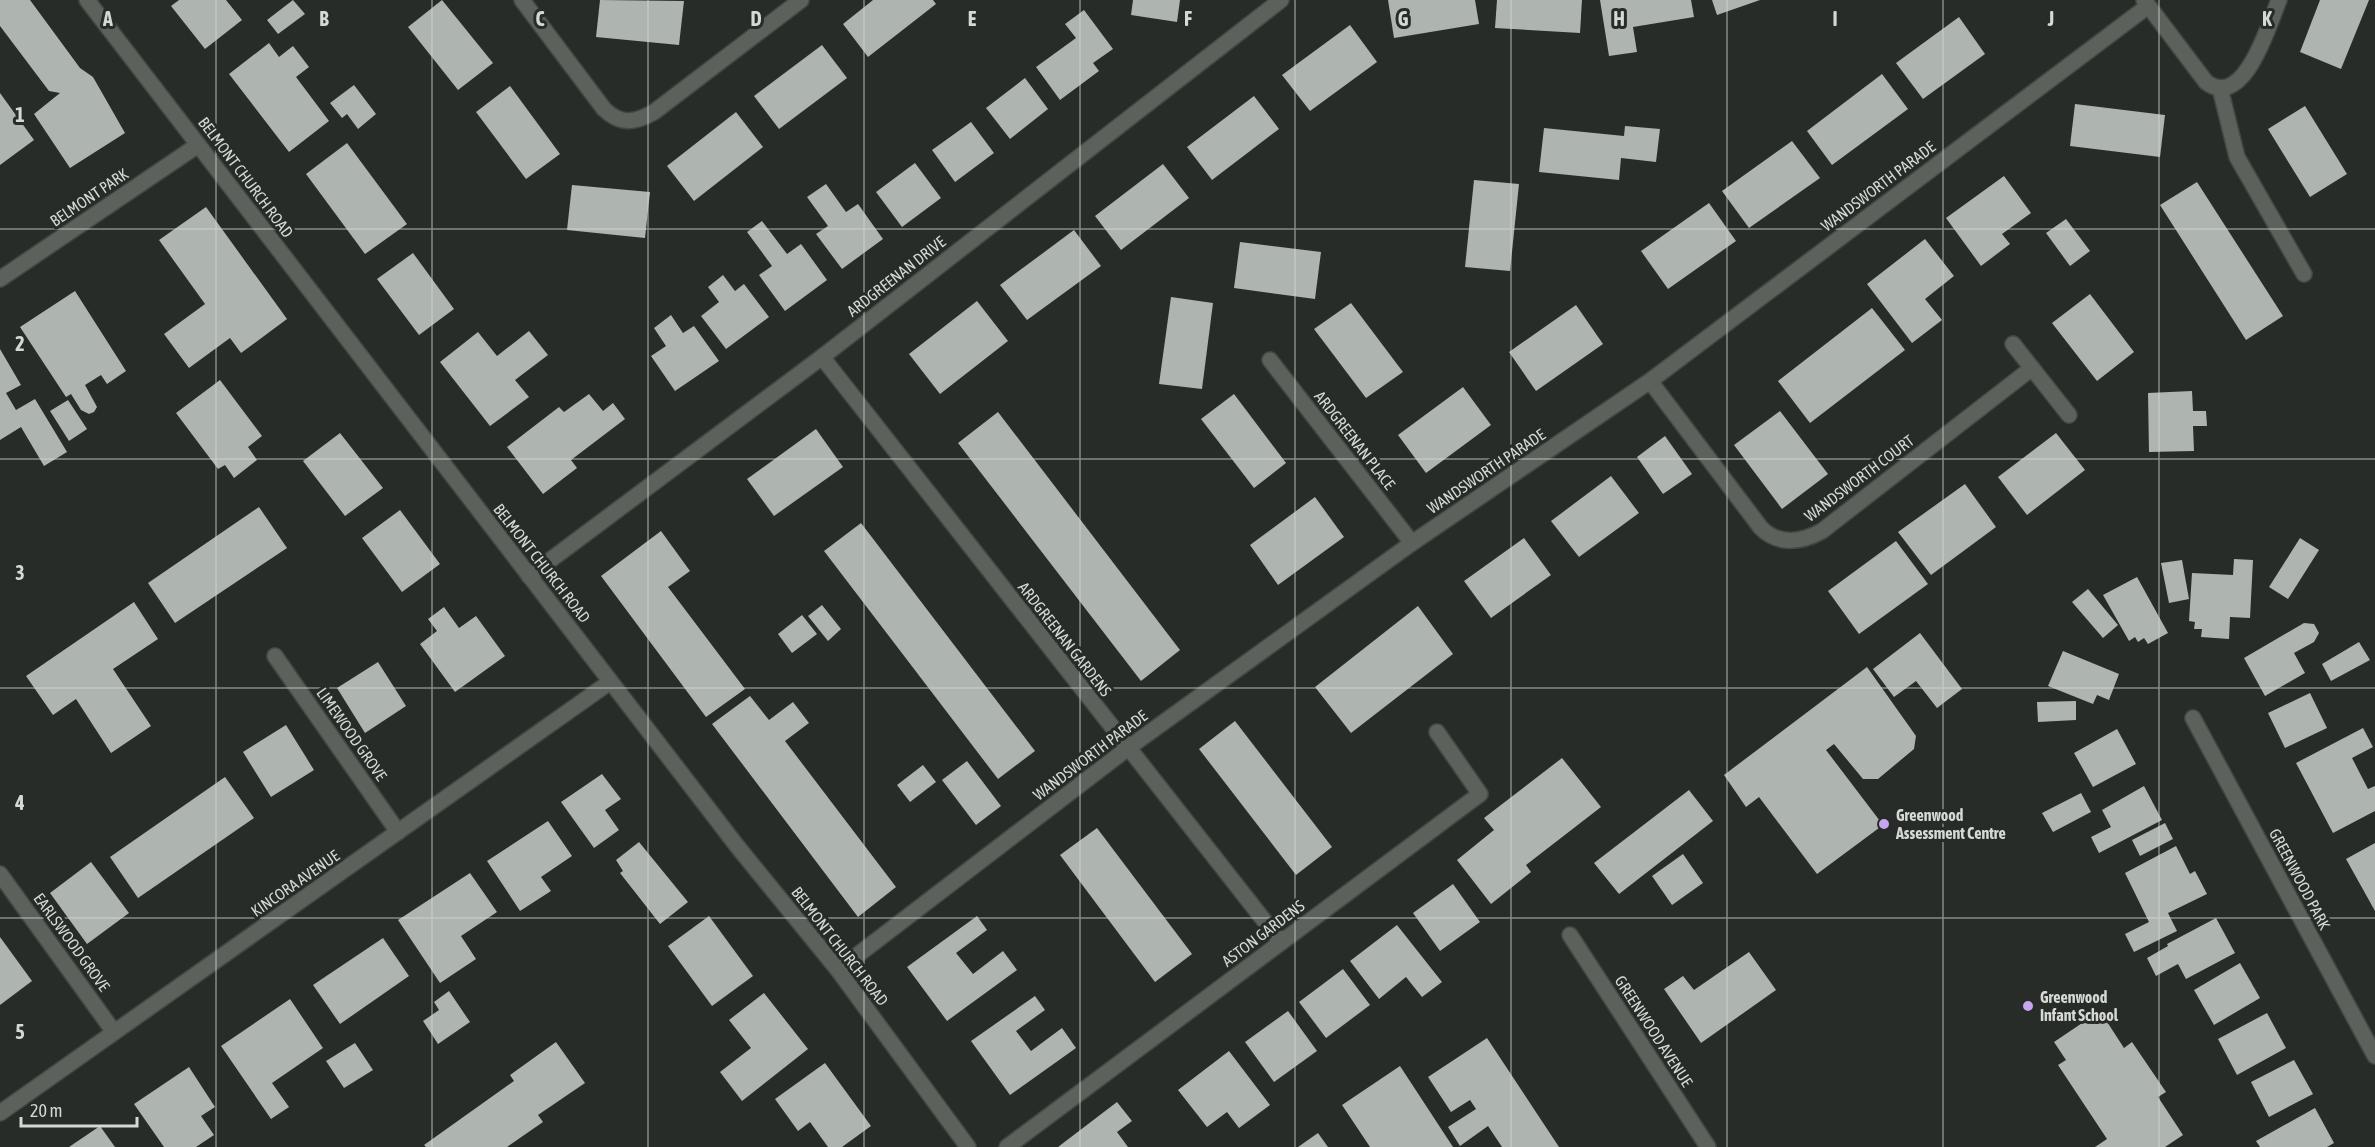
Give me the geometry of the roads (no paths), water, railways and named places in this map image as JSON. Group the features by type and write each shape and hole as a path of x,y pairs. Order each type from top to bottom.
{"street":[{"name":"BELMONT CHURCH ROAD","path":"87,0 610,682 737,846 838,970 968,1147"},
{"path":"522,0 604,109 617,120 625,122 645,118 654,112 801,0"},
{"name":"ARDGREENAN DRIVE","path":"529,576 822,357 1281,0"},
{"path":"2146,3 2206,82 2213,87 2220,88 2237,82 2250,67 2279,0"},
{"name":"WANDSWORTH PARADE","path":"838,970 1128,748 1412,543 1650,381 2146,3"},
{"path":"2220,88 2237,157 2304,274"},
{"name":"BELMONT PARK","path":"0,279 198,145"},
{"path":"2013,344 2069,415"},
{"name":"ARDGREENAN GARDENS","path":"822,357 1281,942"},
{"name":"ARDGREENAN PLACE","path":"1270,360 1412,543"},
{"name":"WANDSWORTH COURT","path":"1650,381 1761,528 1771,537 1785,541 1806,539 1822,531 2032,368"},
{"name":"LIMEWOOD GROVE","path":"275,656 398,832"},
{"name":"KINCORA AVENUE","path":"0,1113 610,682"},
{"name":"GREENWOOD PARK","path":"2193,718 2375,1056"},
{"name":"ASTON GARDENS","path":"1006,1147 1480,794 1437,732"},
{"name":"EARLSWOOD GROVE","path":"0,873 114,1032"},
{"name":"GREENWOOD AVENUE","path":"1570,935 1708,1147"}],"place":[{"name":"Greenwood Assessment Centre","path":"1884,824"},
{"name":"Greenwood Infant School","path":"2028,1006"}]}
